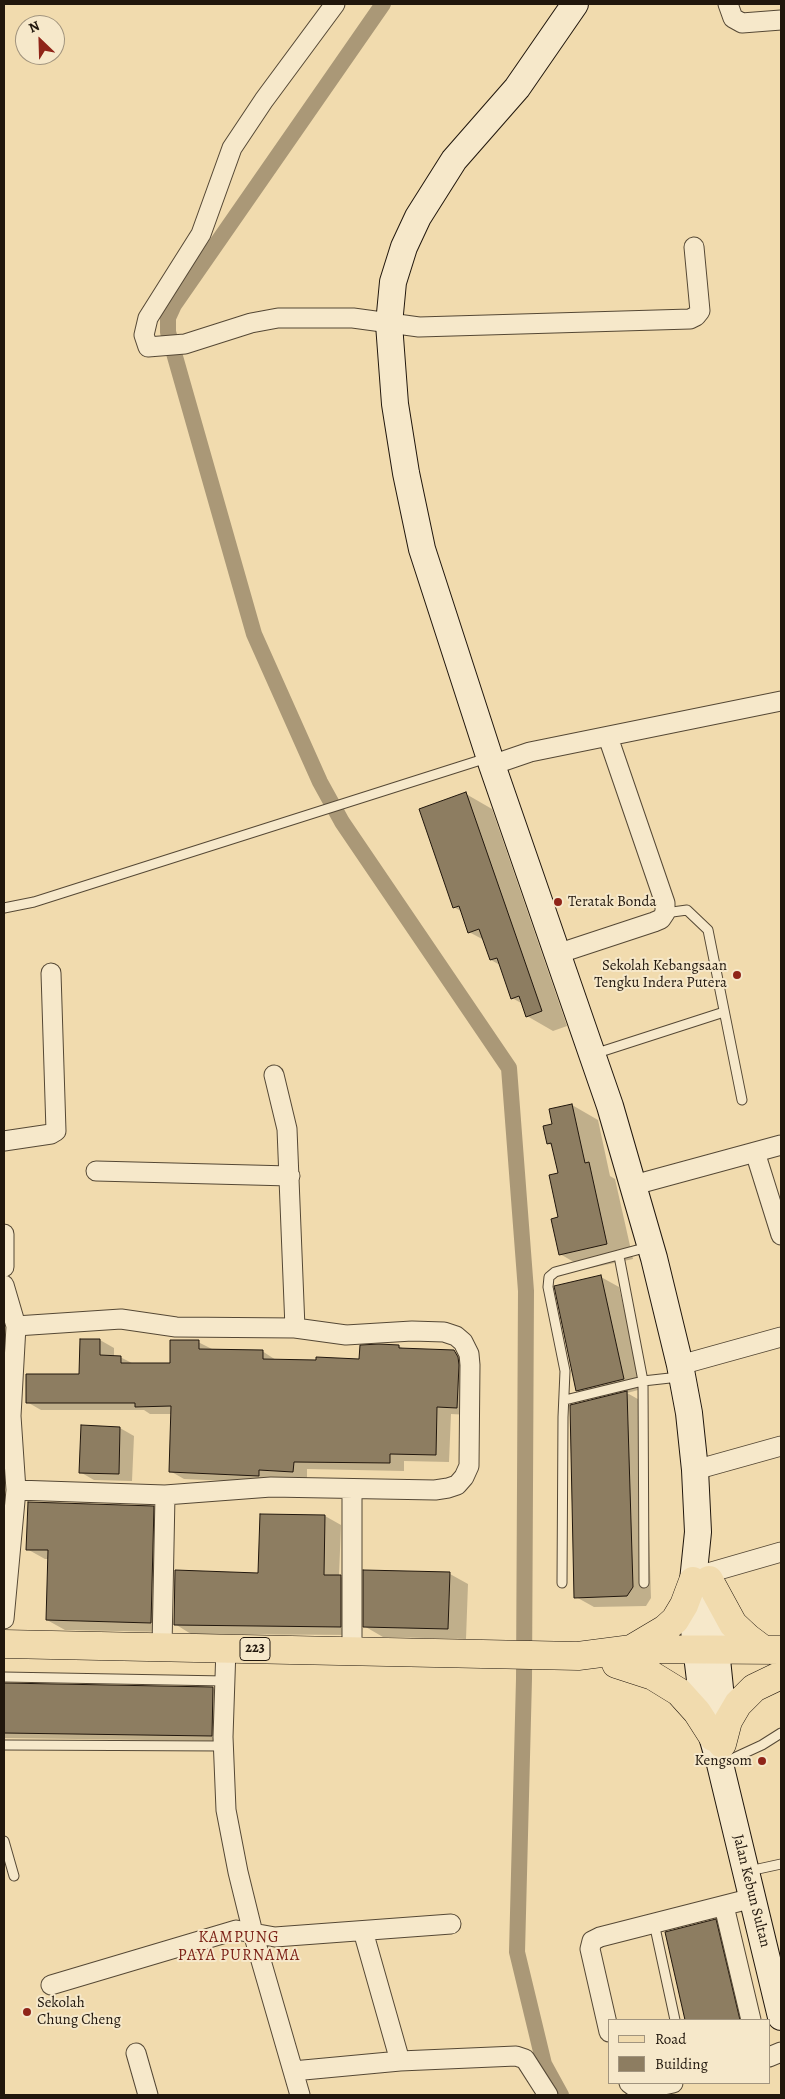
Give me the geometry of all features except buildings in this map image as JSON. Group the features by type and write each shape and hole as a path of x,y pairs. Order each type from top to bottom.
{"main road":[{"name":"Jalan Kebun Sultan","path":"575,4 517,88 454,160 418,217 404,248 393,282 389,324 395,404 406,473 422,549 491,761 592,1055 634,1185 651,1246 681,1371 689,1413 703,1578 707,1657 722,1708 718,1748 746,1872 780,2008"},
{"path":"718,1748 697,1712 679,1692 624,1656 650,1640 675,1620 703,1578 733,1624 748,1638 775,1655"},
{"name":"223","path":"4,1644 707,1657"},
{"path":"707,1657 775,1655"},
{"path":"718,1748 728,1721 738,1704 754,1688 781,1675"}],"street":[{"path":"335,4 275,84 232,148 201,234 148,318 144,335 148,347 185,344 251,323 278,318 353,318 419,327 690,319 700,311 694,246"},
{"path":"728,4 733,18 742,23 781,20"},
{"path":"491,761 781,701"},
{"path":"558,954 654,922 661,919 665,913 665,903 608,736"},
{"path":"4,1141 51,1134 56,1130 51,974"},
{"path":"274,1074 288,1129 295,1328"},
{"path":"634,1185 781,1145"},
{"path":"755,1152 781,1235"},
{"path":"96,1171 290,1176"},
{"path":"4,1234 4,1262"},
{"path":"4,1285 16,1326 11,1416 16,1490 4,1619"},
{"path":"16,1326 121,1319 176,1327 295,1328 346,1335 412,1331 444,1332 456,1336 463,1342 469,1354 469,1466 464,1477 457,1485 435,1490 271,1486 165,1495 16,1490"},
{"path":"681,1371 781,1337"},
{"path":"695,1470 781,1446"},
{"path":"352,1489 352,1651"},
{"path":"162,1647 165,1495"},
{"path":"703,1578 781,1552"},
{"path":"226,1648 224,1746 226,1810 238,1872 300,2095"},
{"path":"608,2028 590,1949 592,1941 600,1937 753,1898"},
{"path":"724,1906 751,2019"},
{"path":"51,1985 236,1930 275,1937 451,1924"},
{"path":"363,1931 400,2061"},
{"path":"136,2053 148,2095"},
{"path":"293,2071 400,2061 516,2056 525,2058 548,2095"},
{"path":"630,2084 637,2089 645,2089 668,2084"}],"lane":[{"path":"4,908 34,902 374,794 491,761"},
{"path":"665,913 686,910 708,930 742,1100"},
{"path":"592,1055 724,1012"},
{"path":"562,1583 565,1370 548,1287 549,1277 555,1272 651,1246"},
{"path":"618,1256 643,1381 644,1583"},
{"path":"565,1400 681,1371"},
{"path":"4,1677 225,1681"},
{"path":"718,1748 762,1745 781,1733"},
{"path":"4,1745 224,1746"},
{"path":"4,1840 14,1876"},
{"path":"746,1872 781,1864"},
{"path":"654,1923 675,2019"}],"waterway":[{"path":"383,4 174,305 168,318 168,332 254,634 320,782 342,822 509,1068 526,1291 524,1679 517,1952 544,2064 561,2095"}],"place":[{"name":"Teratak Bonda","path":"558,902"},
{"name":"Sekolah Kebangsaan Tengku Indera Putera","path":"737,975"},
{"name":"Kengsom","path":"762,1761"},
{"name":"Sekolah Chung Cheng","path":"27,2012"}],"district":[{"name":"KAMPUNG PAYA PURNAMA","path":"239,1947"}]}
